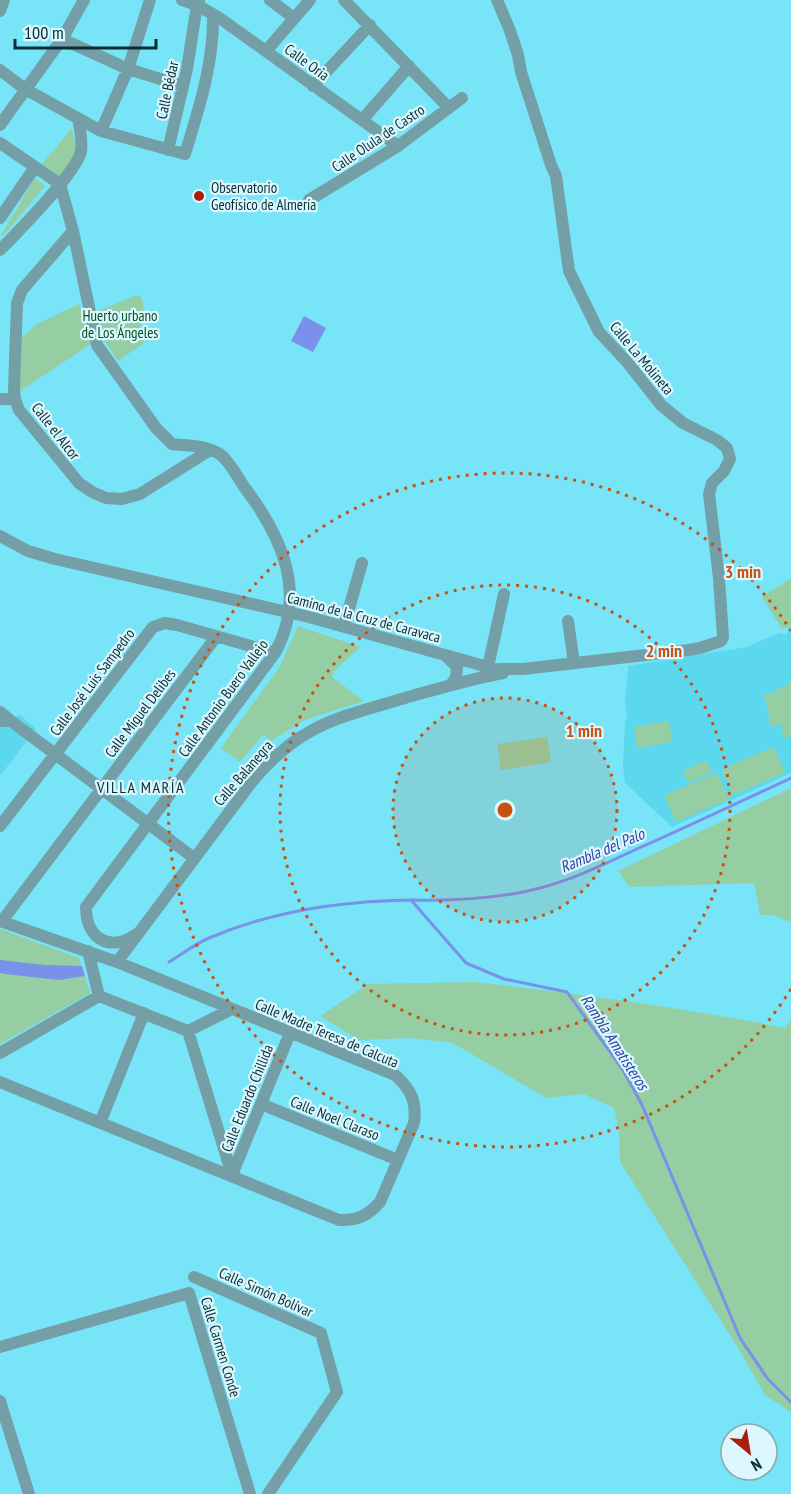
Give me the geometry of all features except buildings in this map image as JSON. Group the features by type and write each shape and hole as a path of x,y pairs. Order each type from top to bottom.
{"street":[{"path":"0,11 4,0"},
{"path":"0,124 62,39 84,0"},
{"path":"101,131 128,69 150,0"},
{"name":"Calle Oria","path":"182,0 198,2 398,146"},
{"path":"270,0 294,18"},
{"path":"266,51 310,0"},
{"path":"344,0 449,108"},
{"name":"Calle La Molineta","path":"497,0 509,28 551,167 556,176 569,271 599,332 627,362 661,405 690,428 723,443 730,453 727,465 712,483 709,494 723,637"},
{"name":"Calle Bédar","path":"168,150 183,86 198,2"},
{"path":"0,71 25,89 101,131 185,154 208,79 213,14"},
{"path":"313,86 370,25"},
{"path":"62,39 128,69 183,86"},
{"path":"363,119 409,66"},
{"name":"Calle Olula de Castro","path":"309,200 398,146 462,98"},
{"path":"0,250 60,184 78,158 81,150 78,119"},
{"path":"0,143 60,184 73,231 97,345 156,428 172,444 210,450 221,455 257,503 282,549 290,612"},
{"path":"0,218 35,167"},
{"name":"Calle el Alcor","path":"73,231 22,290 17,303 15,399 19,410 79,483 105,498 122,499 140,494 210,450"},
{"path":"0,399 15,399"},
{"name":"Camino de la Cruz de Caravaca","path":"0,536 28,551 55,559 290,612 495,669 523,669 700,648 721,640 723,637"},
{"path":"344,626 362,563"},
{"path":"488,667 504,594"},
{"name":"Calle Antonio Buero Vallejo","path":"137,934 126,942 117,943 99,938 88,925 86,907 275,653 282,640 290,612"},
{"path":"568,621 574,663"},
{"name":"Calle José Luis Sampedro","path":"0,826 153,627 165,623 177,625 275,653"},
{"name":"Calle Miguel Delibes","path":"1,921 216,638"},
{"path":"435,651 448,657 457,667 456,677 451,685"},
{"name":"Calle Balanegra","path":"117,962 260,771 274,756 298,737 335,718 451,685 523,669"},
{"path":"0,712 6,721 56,754 194,858"},
{"path":"0,904 19,898"},
{"name":"Calle Madre Teresa de Calcuta","path":"0,1082 339,1220 352,1221 372,1211 380,1202 414,1123 414,1101 408,1086 395,1075 117,962 1,921"},
{"path":"88,951 99,996"},
{"path":"99,996 188,1031 232,1009"},
{"path":"0,1053 99,996"},
{"path":"100,1123 144,1013"},
{"path":"188,1031 232,1175"},
{"name":"Calle Eduardo Chillida","path":"232,1175 290,1033"},
{"name":"Calle Noel Claraso","path":"261,1104 398,1160"},
{"name":"Calle Simón Bolívar","path":"194,1277 321,1333 337,1392 268,1494"},
{"name":"Calle Carmen Conde","path":"0,1347 189,1293 249,1494"},
{"path":"0,1401 28,1494"}],"shaded area":[{"path":"304,316 326,328 313,352 291,341"},
{"path":"791,627 791,773 672,827 625,783 623,767 628,666 747,647 779,633 786,635 787,629"},
{"path":"20,715 36,729 0,776 0,722"},
{"path":"0,960 82,966 85,976 59,980 5,974 0,973"}],"green space":[{"path":"72,128 76,150 64,179 42,164"},
{"path":"35,178 45,186 0,237"},
{"name":"Huerto urbano de Los Ángeles","path":"137,295 141,297 143,303 140,329 144,343 118,361 106,343 98,311"},
{"path":"79,304 91,344 20,391 21,339 35,325"},
{"path":"791,578 791,627 782,629 762,597"},
{"path":"298,626 361,647 335,670 332,677 364,701 305,720 271,741 264,734 240,762 221,748 280,666"},
{"path":"788,681 791,681 791,735 783,739 782,723 771,727 764,694 777,692 777,688 788,686"},
{"path":"669,721 672,742 637,748 634,727"},
{"path":"547,737 551,762 501,770 497,744"},
{"path":"774,747 785,773 733,795 722,769"},
{"path":"706,760 712,772 688,783 683,771"},
{"path":"717,773 729,799 676,822 664,795"},
{"path":"791,788 791,922 772,915 760,915 754,883 629,887 618,871"},
{"path":"0,929 79,958 90,993 0,1044"},
{"path":"474,982 630,1002 785,1028 791,1019 791,1412 765,1395 737,1346 620,1162 619,1131 614,1108 584,1094 546,1098 453,1043 413,1038 359,1040 320,1016 368,984"}],"waterway":[{"name":"Rambla del Palo","path":"412,900 495,897 556,883 603,865 791,778"},
{"name":"Rambla Amatisteros","path":"169,962 209,938 283,914 334,905 411,900 466,963 504,979 567,992 623,1070 642,1105 740,1338 767,1378 791,1402"}],"place":[{"name":"Observatorio Geofísico de Almería","path":"199,196"}],"district":[{"name":"VILLA MARÍA","path":"141,787"}]}
